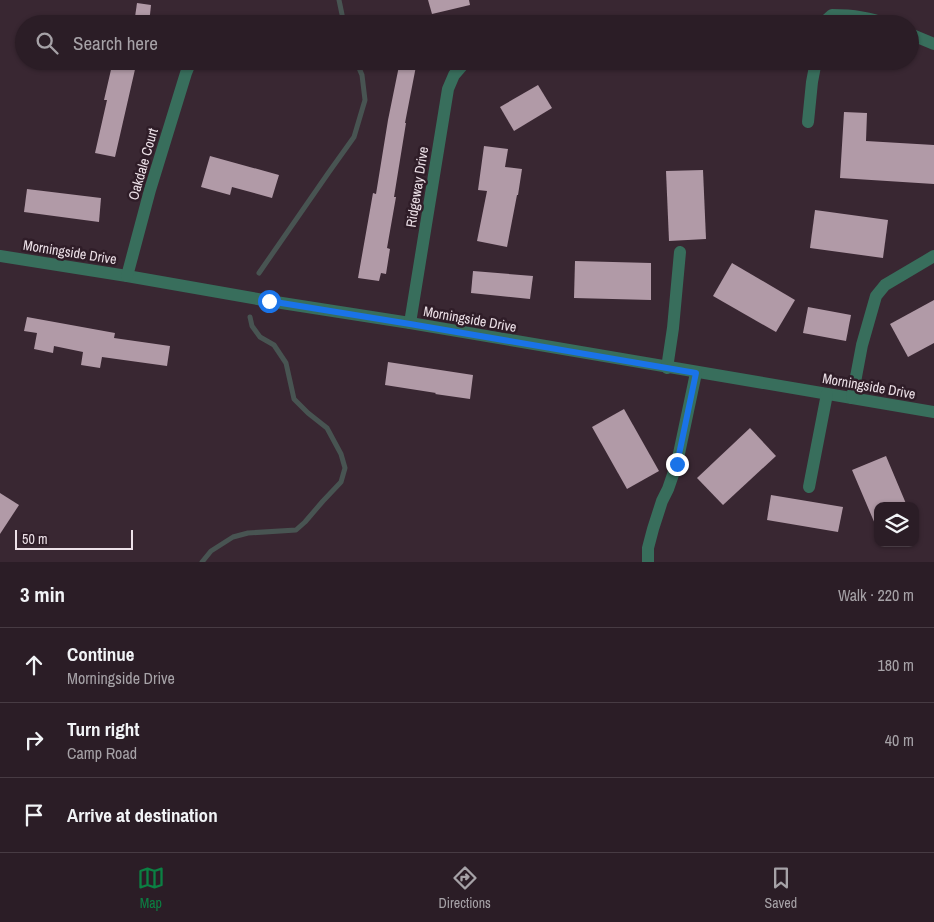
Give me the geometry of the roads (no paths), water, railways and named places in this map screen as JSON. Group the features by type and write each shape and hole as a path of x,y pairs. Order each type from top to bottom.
{"street":[{"path":"832,15 849,15"},
{"path":"919,38 934,44"},
{"name":"Oakdale Court","path":"127,276 150,190 187,70"},
{"name":"Ridgeway Drive","path":"410,324 448,89 459,70"},
{"path":"808,122 814,70"},
{"path":"667,368 673,328 680,252"},
{"name":"Morningside Drive","path":"0,256 934,412"},
{"path":"852,398 862,345 876,296 886,285 934,256"},
{"path":"648,562 648,548 653,529 677,464 696,373"},
{"path":"809,488 827,394"}],"waterway":[{"path":"339,0 342,15"},
{"path":"259,273 354,137 365,100 360,70"},
{"path":"202,562 211,551 233,537 248,533 296,530 341,482 345,468 341,454 327,428 294,399 286,363 274,345 260,337 252,326 250,317"}]}
